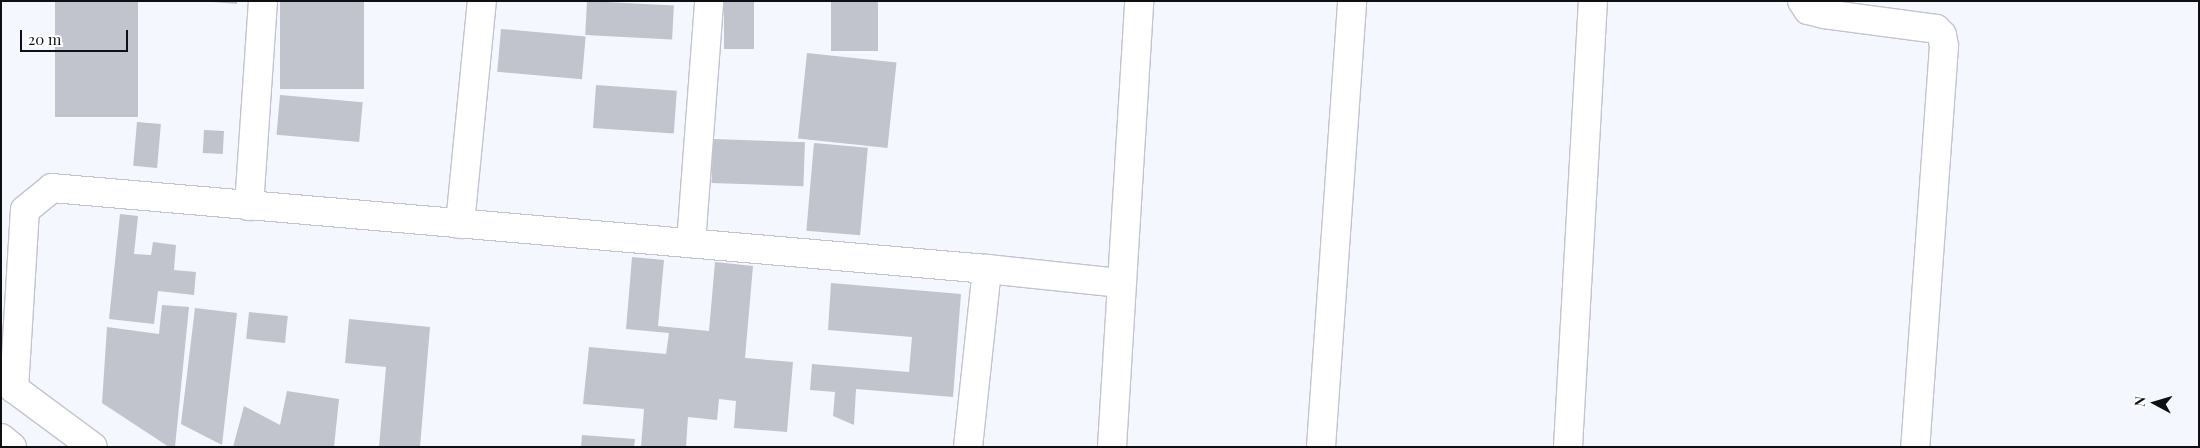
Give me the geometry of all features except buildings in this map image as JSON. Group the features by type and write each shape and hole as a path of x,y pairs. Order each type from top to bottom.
{"street":[{"path":"249,206 263,1"},
{"path":"460,224 482,1"},
{"path":"691,243 709,1"},
{"path":"1112,447 1139,1"},
{"path":"1321,447 1352,1"},
{"path":"1568,447 1593,1"},
{"path":"1802,1 1808,10 1824,14 1936,29 1942,35 1944,46 1915,447"},
{"path":"93,447 8,384 25,210 52,188 987,269 1121,283"},
{"path":"968,447 987,269"},
{"path":"1,438 12,447"}]}
